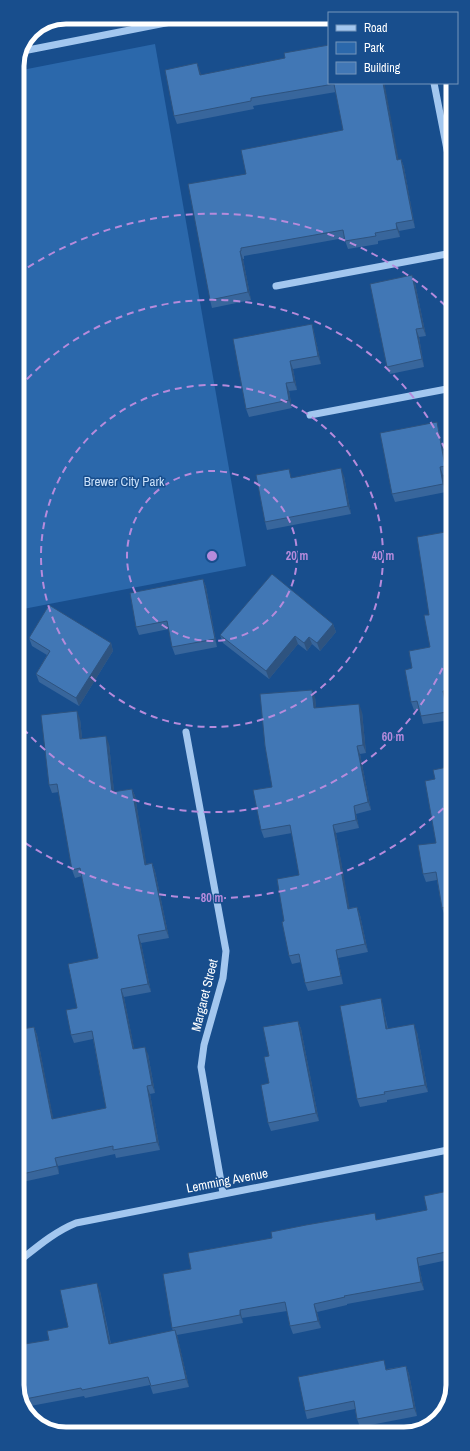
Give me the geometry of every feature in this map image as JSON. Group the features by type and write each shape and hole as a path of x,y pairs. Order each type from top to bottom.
{"street":[{"path":"28,48 159,24"},
{"path":"434,84 446,144"},
{"path":"276,286 446,254"},
{"path":"310,415 446,389"},
{"name":"Margaret Street","path":"186,732 226,951 223,978 204,1045 201,1066 224,1193"},
{"name":"Lemming Avenue","path":"24,1257 47,1238 76,1223 446,1150"}],"green space":[{"name":"Brewer City Park","path":"155,44 246,566 24,609 24,70"}],"building":[{"path":"328,45 328,84 334,84 251,98 251,101 174,116 165,70 197,63 200,75 285,58 284,53"},
{"path":"334,84 383,84 397,160 401,159 413,220 396,223 397,229 375,233 376,236 345,241 343,230 241,248 240,251 248,292 210,300 188,184 246,174 241,150 343,130"},
{"path":"412,275 423,328 416,329 422,359 387,367 370,284"},
{"path":"312,324 318,356 290,361 294,382 286,383 289,400 246,409 233,339"},
{"path":"437,422 445,466 440,467 443,484 392,494 380,433"},
{"path":"341,468 348,506 265,522 256,475 289,469 291,478"},
{"path":"446,532 446,691 443,691 446,712 421,716 417,701 411,702 405,670 412,668 409,651 430,647 424,615 429,615 417,537"},
{"path":"272,574 333,624 317,643 309,637 304,643 295,636 266,671 220,635"},
{"path":"203,579 215,639 172,647 167,621 136,627 130,593"},
{"path":"49,605 111,643 76,698 36,674 50,651 29,638"},
{"path":"312,690 314,708 359,704 363,745 357,746 368,802 354,806 356,820 333,825 348,909 357,907 365,944 336,950 341,976 305,983 299,954 289,956 282,922 284,921 277,879 299,875 290,825 261,830 253,790 272,787 265,746 260,694"},
{"path":"77,711 80,739 106,736 112,792 132,789 145,865 152,863 166,930 138,935 148,984 121,989 133,1049 145,1047 152,1085 147,1086 157,1142 113,1150 113,1146 55,1158 57,1166 24,1174 24,1029 34,1027 52,1119 106,1108 92,1031 71,1035 66,1010 77,1008 68,964 98,958 80,868 72,870 57,784 49,785 41,715"},
{"path":"446,767 446,907 442,908 436,872 423,874 418,845 436,843 425,781 435,779 433,770"},
{"path":"381,998 386,1029 414,1024 425,1085 384,1092 385,1094 357,1099 340,1006"},
{"path":"298,1021 316,1113 268,1123 261,1085 269,1083 264,1057 269,1056 263,1027"},
{"path":"446,1191 446,1252 417,1258 421,1282 344,1296 345,1297 314,1304 318,1321 290,1326 285,1302 240,1310 240,1315 172,1328 163,1274 191,1269 188,1253 272,1238 271,1232 306,1225 375,1213 376,1220 427,1210 424,1196"},
{"path":"97,1283 109,1344 175,1330 186,1379 151,1386 148,1377 26,1399 24,1390 24,1344 49,1340 47,1331 68,1327 60,1290"},
{"path":"384,1360 386,1370 406,1366 414,1408 357,1419 354,1401 305,1411 298,1377"}]}
